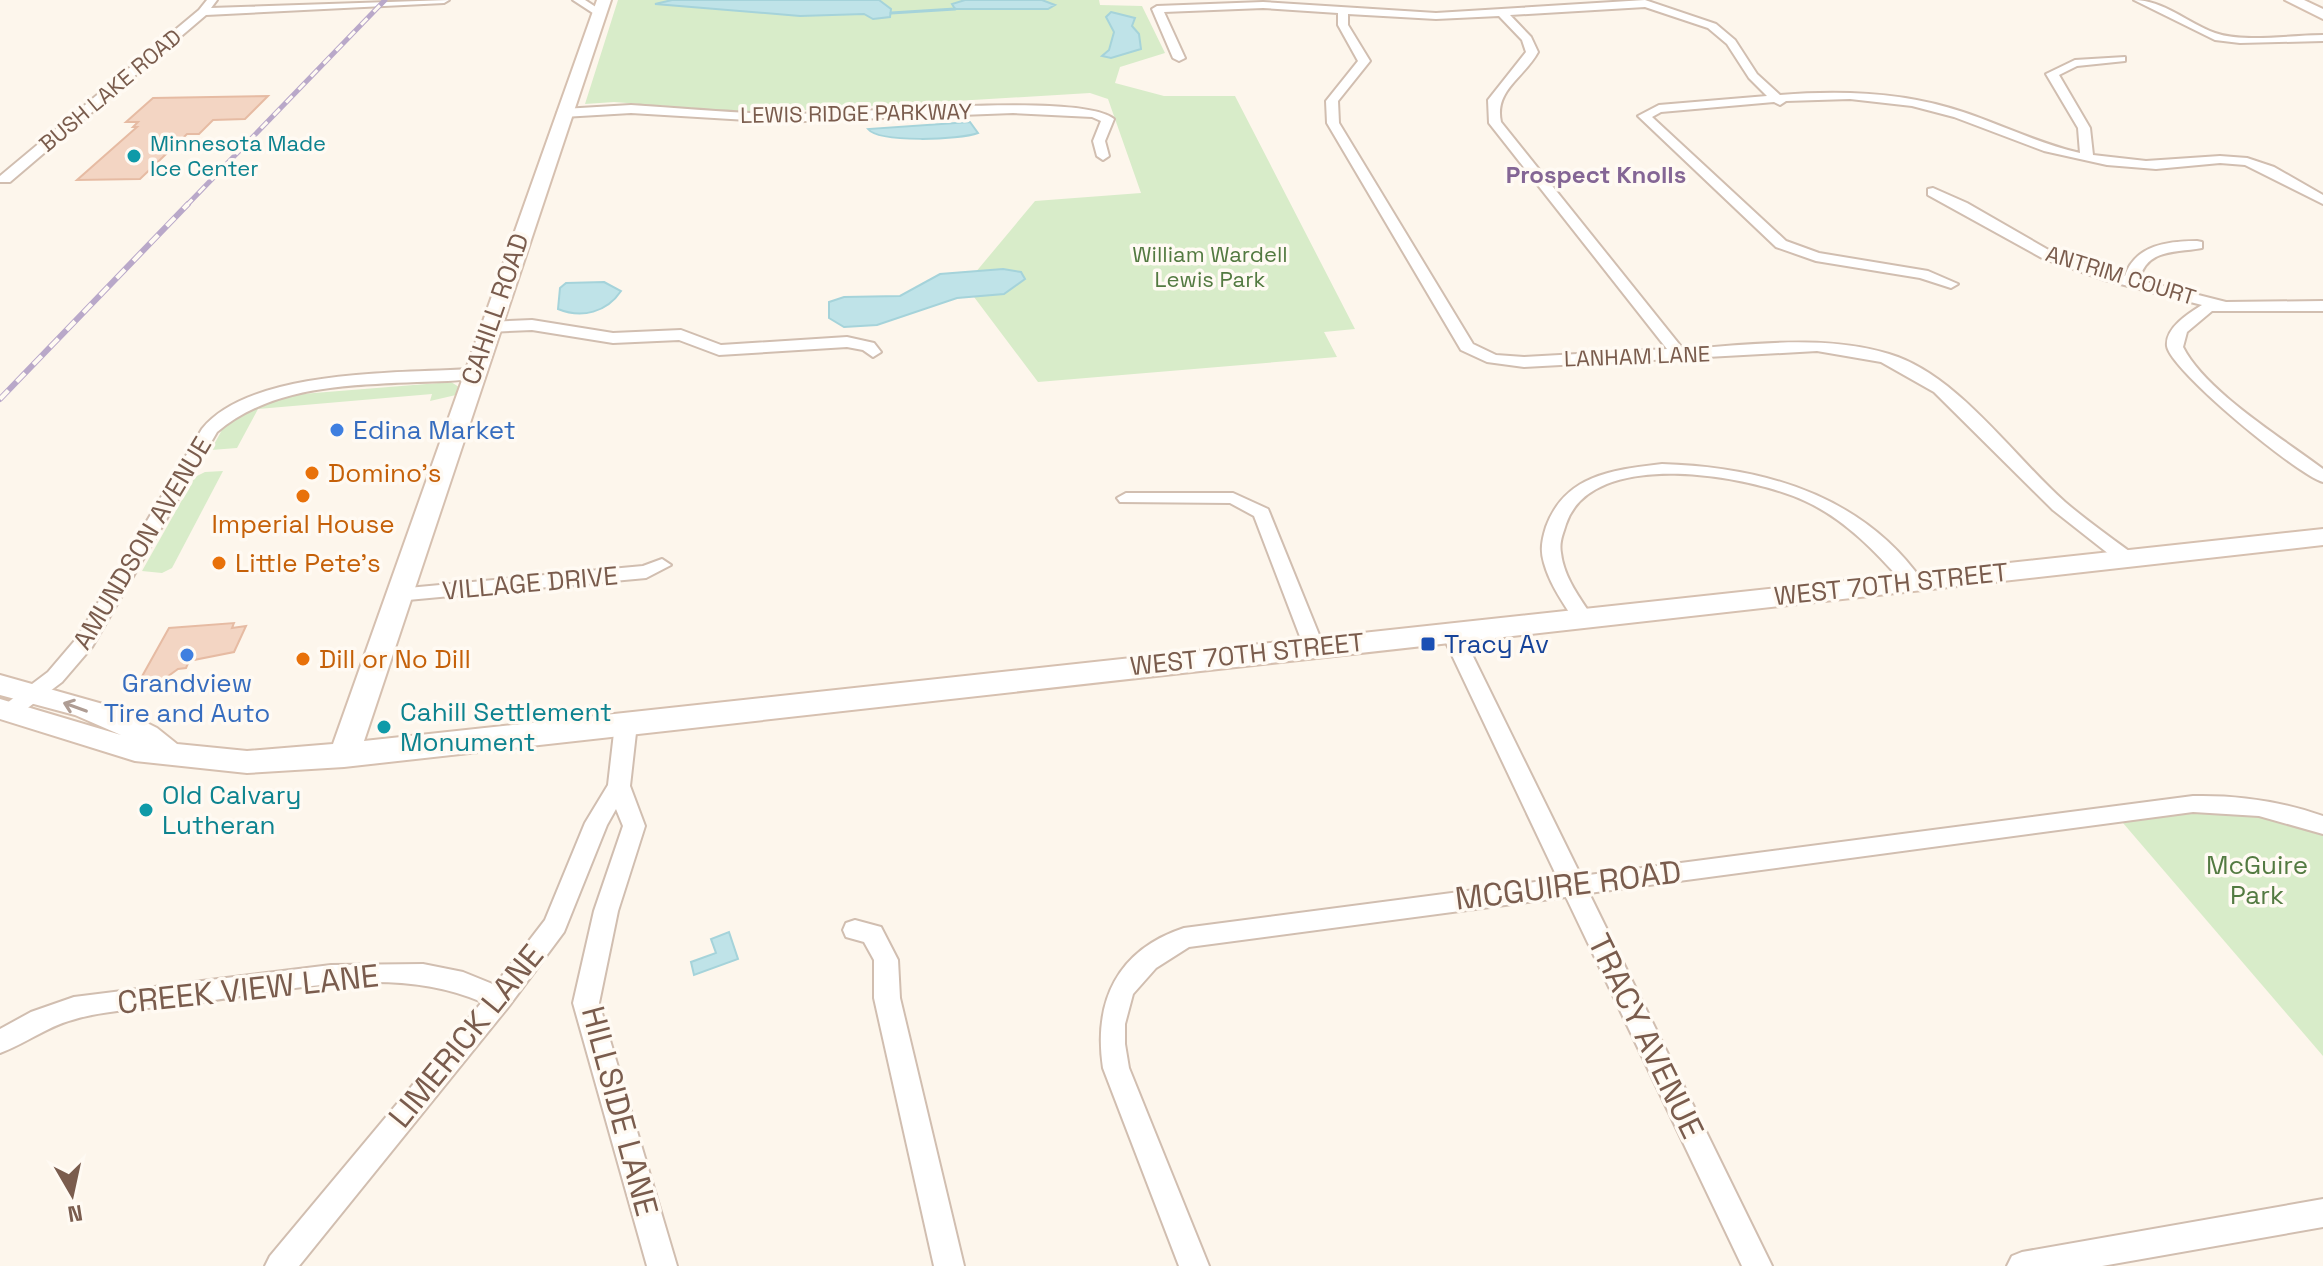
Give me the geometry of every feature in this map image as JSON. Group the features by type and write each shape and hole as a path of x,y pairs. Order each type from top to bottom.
{"street":[{"name":"BUSH LAKE ROAD","path":"5,179 203,12 212,0"},
{"path":"203,12 444,0"},
{"path":"578,0 602,7"},
{"path":"2139,0 2215,37 2240,40 2323,38"},
{"path":"2292,0 2323,15"},
{"path":"1179,58 1157,9 1263,5 1411,16 1502,13 1640,2 1712,26 1731,42 1753,76 1780,101"},
{"name":"CAHILL ROAD","path":"344,756 489,327 602,7"},
{"name":"LANHAM LANE","path":"1343,11 1343,25 1364,61 1332,101 1333,123 1467,347 1493,359 1524,362 1817,346 1863,353 1906,367 1940,389 2059,506 2126,558"},
{"path":"1502,13 1527,39 1532,52 1496,91 1491,112 1495,123 1678,353"},
{"path":"2087,158 2084,128 2052,74 2063,66 2121,59"},
{"path":"1951,284 1923,274 1816,257 1781,244 1644,116 1659,109 1853,97 1913,102 1951,113 2022,142 2087,158 2149,165 2236,160 2269,170 2323,200"},
{"name":"LEWIS RIDGE PARKWAY","path":"563,113 631,109 779,118 1013,109 1094,113 1108,119 1099,141 1103,156"},
{"name":"ANTRIM COURT","path":"1933,192 1959,201 1997,229 2048,255 2131,282 2228,306"},
{"path":"2131,282 2132,271 2147,255 2171,246 2197,245"},
{"path":"2323,306 2209,307 2177,335 2174,346 2179,358 2201,383 2323,477"},
{"path":"489,327 532,325 613,338 681,335 719,350 847,342 868,346 873,352"},
{"name":"AMUNDSON AVENUE","path":"36,692 85,642 210,429 232,408 249,399 290,388 473,374"},
{"path":"1583,618 1553,563 1550,542 1555,523 1572,500 1600,482 1655,469 1685,468 1748,475 1810,496 1860,529 1913,582"},
{"path":"1126,498 1233,498 1262,513 1314,647"},
{"name":"WEST 70TH STREET","path":"3,702 92,740 135,750 247,762 344,756 2323,537"},
{"name":"VILLAGE DRIVE","path":"397,595 646,572 662,565"},
{"name":"TRACY AVENUE","path":"1451,632 1757,1266"},
{"name":"WEST 70TH STREET","path":"3,702 36,692 151,738 171,752"},
{"name":"HILLSIDE LANE","path":"626,724 619,786 634,826 602,923 586,1003 662,1266"},
{"name":"LIMERICK LANE","path":"280,1266 500,998 555,925 596,823 619,786"},
{"name":"MCGUIRE ROAD","path":"1194,1266 1116,1068 1111,1042 1112,1014 1120,990 1137,968 1159,950 1184,938 2193,804 2226,802 2263,807 2323,825"},
{"path":"855,930 872,934 886,960 887,998 949,1266"},
{"name":"CREEK VIEW LANE","path":"0,1042 40,1020 74,1008 331,975 423,974 463,982 500,998"},
{"path":"2022,1266 2323,1213"}],"green space":[{"name":"William Wardell Lewis Park","path":"618,0 1099,0 1100,5 1142,6 1165,53 1120,67 1115,83 1164,96 1235,96 1355,329 1324,332 1337,357 1038,382 965,285 1035,201 1141,193 1108,99 1090,93 758,113 614,102 585,104"},
{"path":"451,382 459,387 456,395 430,401 432,394 258,409 237,448 211,450 229,417 277,396"},
{"path":"223,471 172,568 162,573 142,571 195,477 205,472"},
{"name":"McGuire Park","path":"2202,809 2244,810 2323,832 2323,1056 2123,823"}],"water":[{"path":"672,0 879,0 891,9 890,17 873,19 864,14 800,16 655,4"},
{"path":"965,0 1042,0 1055,5 1048,9 955,9 952,4"},
{"path":"1111,12 1135,18 1132,26 1139,34 1141,49 1111,58 1102,56 1109,50 1114,32 1106,17"},
{"path":"970,122 978,133 938,139 887,137 868,129"},
{"path":"1003,269 1021,272 1025,279 1004,294 957,298 877,325 844,327 829,318 829,302 844,297 900,296 940,274"},
{"path":"604,282 621,291 601,309 576,313 558,309 560,288 566,283"},
{"path":"729,932 738,959 694,975 691,962 716,953 711,939"}],"building":[{"name":"Minnesota Made Ice Center","path":"268,96 245,119 213,120 199,134 187,134 140,179 77,180 137,127 133,127 138,122 126,122 153,98"},
{"name":"Grandview Tire and Auto","path":"234,623 232,628 246,626 234,652 189,661 186,668 178,669 156,685 140,680 169,628"}],"waterway":[{"path":"891,13 955,9"}],"railway":[{"path":"186,206 385,0"},
{"path":"0,399 188,204"}],"place":[{"name":"Minnesota Made Ice Center","path":"134,156"},
{"name":"Edina Market","path":"337,430"},
{"name":"Domino's","path":"312,473"},
{"name":"Imperial House","path":"303,496"},
{"name":"Little Pete's","path":"219,563"},
{"name":"Tracy Av","path":"1428,644"},
{"name":"Grandview Tire and Auto","path":"187,655"},
{"name":"Dill or No Dill","path":"303,659"},
{"name":"Cahill Settlement Monument","path":"384,727"},
{"name":"Old Calvary Lutheran","path":"146,810"}],"district":[{"name":"Prospect Knolls","path":"1596,175"}]}
